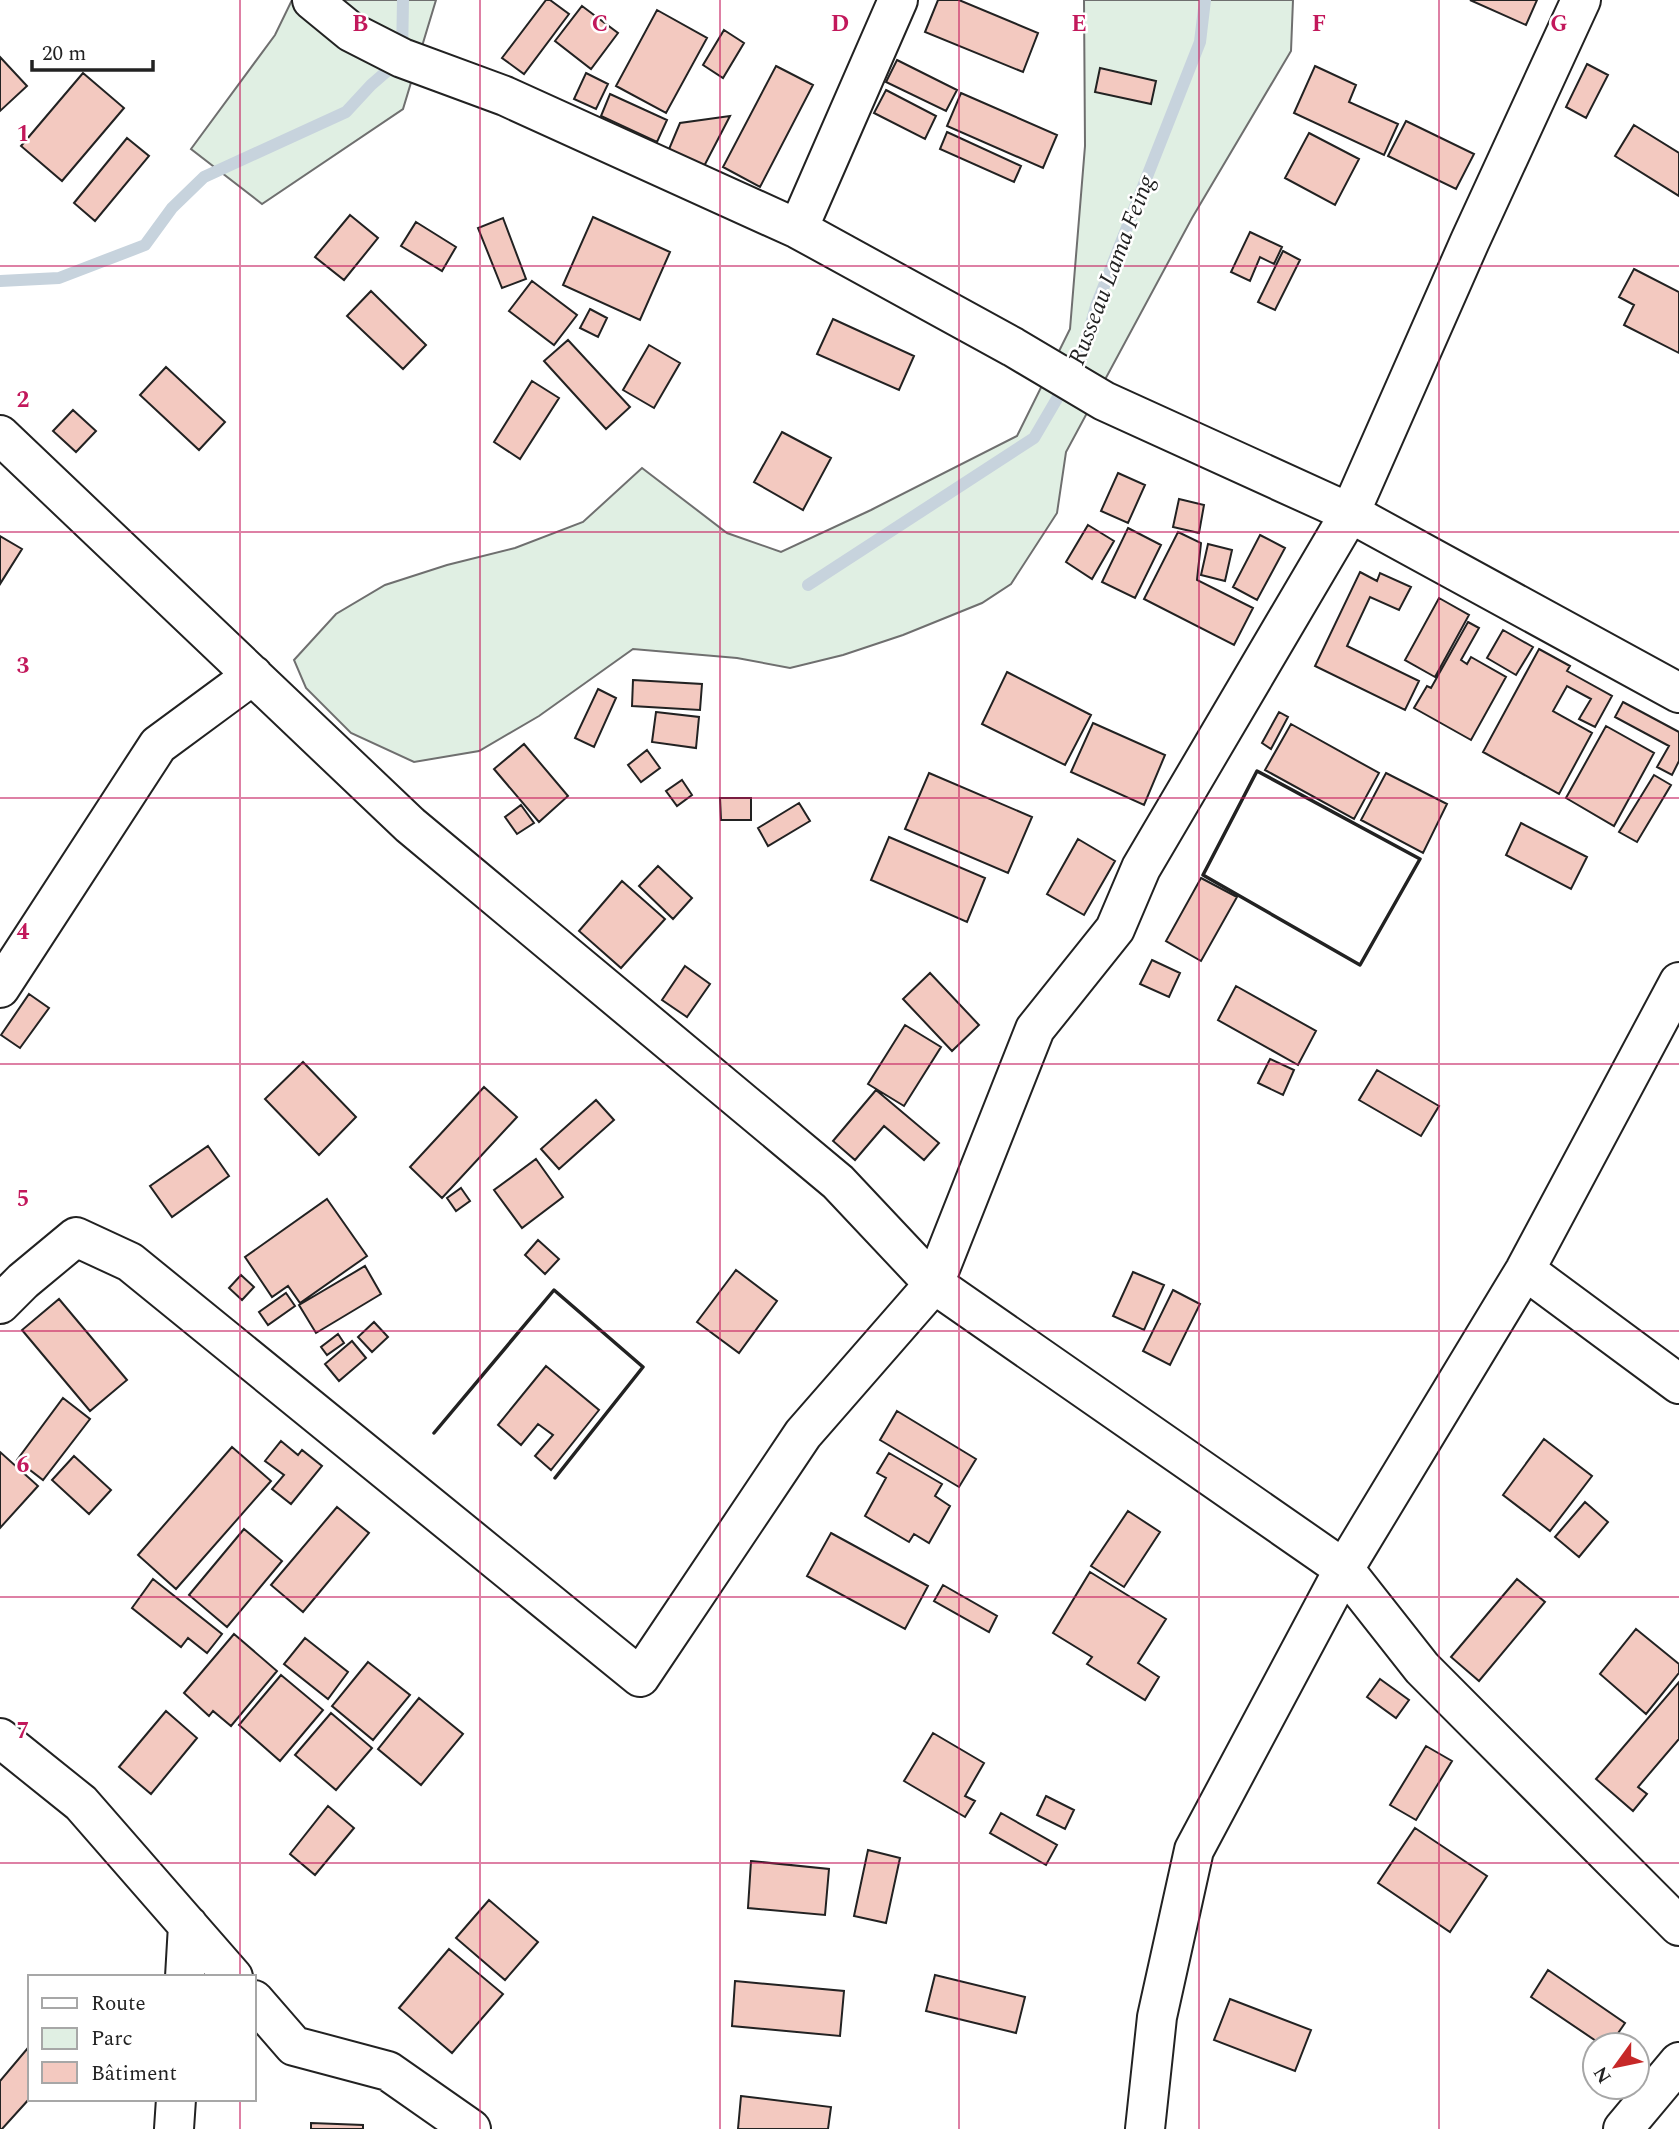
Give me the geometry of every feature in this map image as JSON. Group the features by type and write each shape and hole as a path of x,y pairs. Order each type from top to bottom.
{"street":[{"path":"312,0 351,32 402,58 505,96 798,229 1013,347 1104,401 1350,513 1679,693"},
{"path":"798,229 898,0"},
{"path":"0,1304 76,1237 130,1262 640,1677 803,1434 934,1284 1035,1029 1115,929 1141,868 1350,513 1470,241 1581,0"},
{"path":"0,435 410,825 838,1182 934,1284 1344,1569 1422,1668 1679,1926"},
{"path":"0,988 158,745 253,675"},
{"path":"1145,2129 1157,2017 1194,1850 1344,1569 1525,1270 1679,982"},
{"path":"1525,1270 1679,1384"},
{"path":"0,1738 81,1803 231,1975"},
{"path":"184,1975 188,1925"},
{"path":"256,2002 294,2046 388,2071 471,2129"},
{"path":"1623,2129 1679,2063"},
{"path":"174,2129 176,2101"}],"green space":[{"path":"292,0 436,0 403,109 262,204 191,149 275,35"},
{"path":"1084,0 1293,0 1291,51 1192,218 1066,452 1057,513 1011,584 982,603 903,635 843,655 790,668 737,658 633,649 539,716 479,751 414,762 351,733 306,688 294,660 336,614 385,585 447,565 515,548 583,522 642,468 727,533 781,552 1017,436 1070,329 1085,146"}],"building":[{"path":"546,0 569,14 524,74 502,58"},
{"path":"938,0 959,0 1038,33 1023,72 925,32"},
{"path":"1470,0 1537,0 1526,25"},
{"path":"582,6 618,33 591,69 555,41"},
{"path":"657,10 707,38 666,113 616,86"},
{"path":"724,30 744,43 723,78 703,65"},
{"path":"0,57 27,86 0,111"},
{"path":"897,60 957,90 946,111 886,82"},
{"path":"1587,64 1608,75 1586,118 1566,107"},
{"path":"776,66 813,85 760,187 723,167"},
{"path":"1315,66 1356,85 1349,102 1398,124 1384,155 1294,113"},
{"path":"1100,68 1156,81 1151,104 1095,92"},
{"path":"83,73 124,108 62,181 21,146"},
{"path":"586,73 608,84 596,109 574,99"},
{"path":"886,90 936,116 925,139 874,113"},
{"path":"961,93 1057,135 1043,168 947,126"},
{"path":"610,94 667,120 657,142 601,116"},
{"path":"730,116 701,172 664,161 680,123"},
{"path":"1406,121 1474,154 1456,189 1388,156"},
{"path":"1634,125 1679,153 1679,196 1615,156"},
{"path":"947,132 1021,166 1014,182 940,149"},
{"path":"1309,133 1359,159 1335,205 1285,178"},
{"path":"127,138 149,156 95,221 74,203"},
{"path":"350,215 378,238 344,280 315,257"},
{"path":"593,217 670,252 640,320 563,285"},
{"path":"503,218 526,279 502,288 478,228"},
{"path":"416,222 456,247 442,271 401,246"},
{"path":"1250,232 1282,247 1274,264 1260,257 1250,281 1231,272"},
{"path":"1283,251 1300,260 1275,310 1258,302"},
{"path":"1634,269 1679,292 1679,353 1624,325 1634,305 1619,297"},
{"path":"532,281 577,315 554,345 509,311"},
{"path":"371,291 426,345 403,369 347,316"},
{"path":"590,309 607,318 598,337 580,328"},
{"path":"833,319 914,356 899,390 817,354"},
{"path":"568,340 630,407 606,429 544,361"},
{"path":"649,345 680,363 654,408 623,390"},
{"path":"166,367 225,422 199,450 140,395"},
{"path":"532,381 559,398 520,459 494,442"},
{"path":"73,410 96,431 76,452 53,431"},
{"path":"782,432 831,458 803,510 754,482"},
{"path":"1118,473 1145,485 1128,523 1101,511"},
{"path":"1179,499 1204,505 1199,533 1173,527"},
{"path":"1088,525 1114,541 1092,579 1066,562"},
{"path":"1128,528 1161,545 1135,598 1102,582"},
{"path":"1178,532 1201,543 1197,580 1253,608 1234,645 1144,599"},
{"path":"1260,535 1285,548 1257,600 1233,587"},
{"path":"0,536 22,549 0,584"},
{"path":"1208,544 1232,550 1225,581 1201,575"},
{"path":"1360,572 1377,581 1380,573 1411,587 1399,610 1370,597 1347,646 1419,681 1405,710 1315,666"},
{"path":"1439,598 1469,615 1435,677 1405,660"},
{"path":"1468,622 1479,628 1461,660 1467,664 1471,657 1506,677 1471,740 1414,708 1427,686 1431,688"},
{"path":"1503,630 1533,647 1516,675 1487,658"},
{"path":"1539,649 1570,666 1567,671 1612,696 1595,727 1579,719 1591,699 1567,686 1553,711 1592,733 1559,794 1483,752"},
{"path":"1007,672 1091,715 1065,765 982,724"},
{"path":"633,680 702,684 700,710 632,706"},
{"path":"598,689 616,698 594,747 575,738"},
{"path":"1623,702 1679,732 1679,761 1672,775 1657,767 1669,746 1615,717"},
{"path":"656,712 699,717 696,748 652,742"},
{"path":"1279,712 1288,717 1271,749 1262,743"},
{"path":"1093,723 1165,755 1144,805 1071,772"},
{"path":"1291,724 1379,773 1354,819 1265,770"},
{"path":"1606,726 1654,753 1614,826 1566,798"},
{"path":"524,744 568,796 539,822 494,769"},
{"path":"647,750 660,768 641,782 628,765"},
{"path":"929,773 1032,817 1008,873 905,829"},
{"path":"1386,773 1447,804 1423,853 1361,820"},
{"path":"1654,775 1671,785 1637,842 1619,832"},
{"path":"682,780 692,795 677,806 666,791"},
{"path":"720,798 751,798 751,820 721,820"},
{"path":"799,803 810,821 768,846 758,828"},
{"path":"521,805 534,823 517,834 505,817"},
{"path":"1521,823 1587,857 1571,889 1506,855"},
{"path":"889,837 985,878 967,922 871,880"},
{"path":"1078,839 1115,861 1084,915 1047,894"},
{"path":"658,866 692,898 673,919 639,886"},
{"path":"1201,878 1237,897 1201,961 1166,941"},
{"path":"622,881 665,919 621,968 579,931"},
{"path":"1152,960 1180,973 1169,997 1140,984"},
{"path":"685,966 710,984 687,1017 662,1000"},
{"path":"930,973 979,1025 952,1051 903,999"},
{"path":"1236,986 1316,1031 1298,1065 1218,1020"},
{"path":"29,994 49,1008 20,1048 1,1035"},
{"path":"905,1025 941,1047 904,1106 868,1084"},
{"path":"1270,1059 1294,1070 1283,1095 1258,1083"},
{"path":"303,1062 356,1117 319,1155 265,1099"},
{"path":"1377,1070 1439,1106 1421,1136 1359,1100"},
{"path":"484,1087 517,1117 442,1198 410,1167"},
{"path":"876,1090 939,1143 924,1160 884,1126 855,1160 833,1141"},
{"path":"596,1100 614,1120 559,1169 541,1149"},
{"path":"208,1146 229,1176 172,1217 150,1186"},
{"path":"536,1159 563,1197 522,1228 494,1190"},
{"path":"461,1188 470,1201 456,1211 447,1198"},
{"path":"327,1199 367,1256 300,1303 288,1286 272,1297 245,1257"},
{"path":"538,1240 559,1259 545,1274 525,1255"},
{"path":"365,1266 381,1294 316,1333 299,1305"},
{"path":"736,1270 777,1301 739,1353 697,1322"},
{"path":"1133,1272 1164,1285 1144,1330 1113,1316"},
{"path":"241,1275 254,1287 242,1300 229,1288"},
{"path":"1173,1290 1200,1304 1170,1365 1143,1351"},
{"path":"286,1293 295,1306 268,1325 259,1312"},
{"path":"59,1299 127,1380 90,1411 22,1330"},
{"path":"374,1322 388,1337 372,1352 358,1337"},
{"path":"338,1334 344,1343 327,1355 321,1347"},
{"path":"352,1341 366,1358 339,1381 325,1364"},
{"path":"546,1366 599,1410 551,1470 535,1456 553,1435 538,1424 521,1445 498,1425"},
{"path":"63,1398 90,1419 43,1480 17,1460"},
{"path":"897,1411 976,1459 959,1487 880,1440"},
{"path":"1544,1439 1592,1476 1550,1531 1503,1495"},
{"path":"281,1441 298,1455 302,1450 322,1466 291,1504 272,1489 284,1475 265,1461"},
{"path":"232,1447 271,1481 176,1589 138,1555"},
{"path":"0,1452 38,1486 0,1528"},
{"path":"889,1453 942,1484 935,1496 950,1506 929,1543 914,1534 909,1542 865,1516 886,1478 877,1473"},
{"path":"74,1456 111,1490 89,1514 52,1480"},
{"path":"1585,1502 1608,1522 1579,1557 1555,1537"},
{"path":"337,1507 369,1533 303,1612 271,1585"},
{"path":"1128,1511 1160,1532 1124,1587 1091,1566"},
{"path":"244,1529 282,1561 227,1627 189,1595"},
{"path":"831,1533 928,1586 905,1629 807,1576"},
{"path":"1090,1572 1166,1619 1138,1663 1159,1677 1145,1700 1087,1664 1092,1657 1053,1633"},
{"path":"153,1579 222,1634 207,1653 188,1638 181,1647 132,1608"},
{"path":"1517,1579 1545,1602 1479,1681 1451,1657"},
{"path":"943,1585 997,1616 989,1632 934,1601"},
{"path":"1636,1629 1679,1664 1679,1673 1646,1714 1600,1674"},
{"path":"234,1634 277,1671 231,1726 213,1711 209,1716 184,1693"},
{"path":"305,1638 348,1672 328,1699 284,1664"},
{"path":"368,1662 410,1695 373,1740 332,1706"},
{"path":"281,1675 323,1710 280,1761 239,1725"},
{"path":"1380,1679 1409,1700 1396,1718 1367,1697"},
{"path":"1679,1682 1679,1739 1638,1787 1647,1794 1633,1811 1596,1779"},
{"path":"419,1698 463,1734 421,1785 378,1749"},
{"path":"166,1711 197,1738 151,1794 119,1767"},
{"path":"331,1713 372,1748 336,1790 295,1755"},
{"path":"933,1733 984,1763 965,1796 975,1801 965,1817 904,1781"},
{"path":"1426,1746 1452,1761 1416,1820 1390,1805"},
{"path":"1046,1796 1074,1810 1065,1829 1037,1815"},
{"path":"328,1806 354,1828 315,1875 290,1854"},
{"path":"1001,1813 1057,1845 1046,1865 990,1833"},
{"path":"1415,1828 1487,1876 1450,1932 1378,1883"},
{"path":"868,1850 900,1858 886,1923 854,1916"},
{"path":"751,1861 829,1869 825,1915 748,1908"},
{"path":"489,1900 538,1942 505,1980 456,1938"},
{"path":"449,1949 503,1994 452,2053 399,2008"},
{"path":"1548,1970 1625,2023 1620,2031 1581,2031 1531,1997"},
{"path":"935,1975 1025,1997 1016,2033 926,2011"},
{"path":"735,1981 844,1991 840,2036 732,2026"},
{"path":"1230,1999 1311,2030 1295,2071 1214,2040"},
{"path":"27,2049 28,2100 2,2129 0,2129 0,2081"},
{"path":"741,2096 831,2107 828,2129 738,2129"},
{"path":"311,2123 363,2125 363,2129 311,2129"}],"waterway":[{"path":"0,281 59,278 145,245 172,208 204,177 346,112 402,58 403,0"},
{"name":"Russeau Lama Feing","path":"808,585 1034,438 1082,356 1096,306 1200,42 1205,0"}],"wall":[{"path":"1257,771 1420,859 1360,965 1203,875 1257,771"},
{"path":"434,1433 554,1290 643,1367 555,1478"}]}
